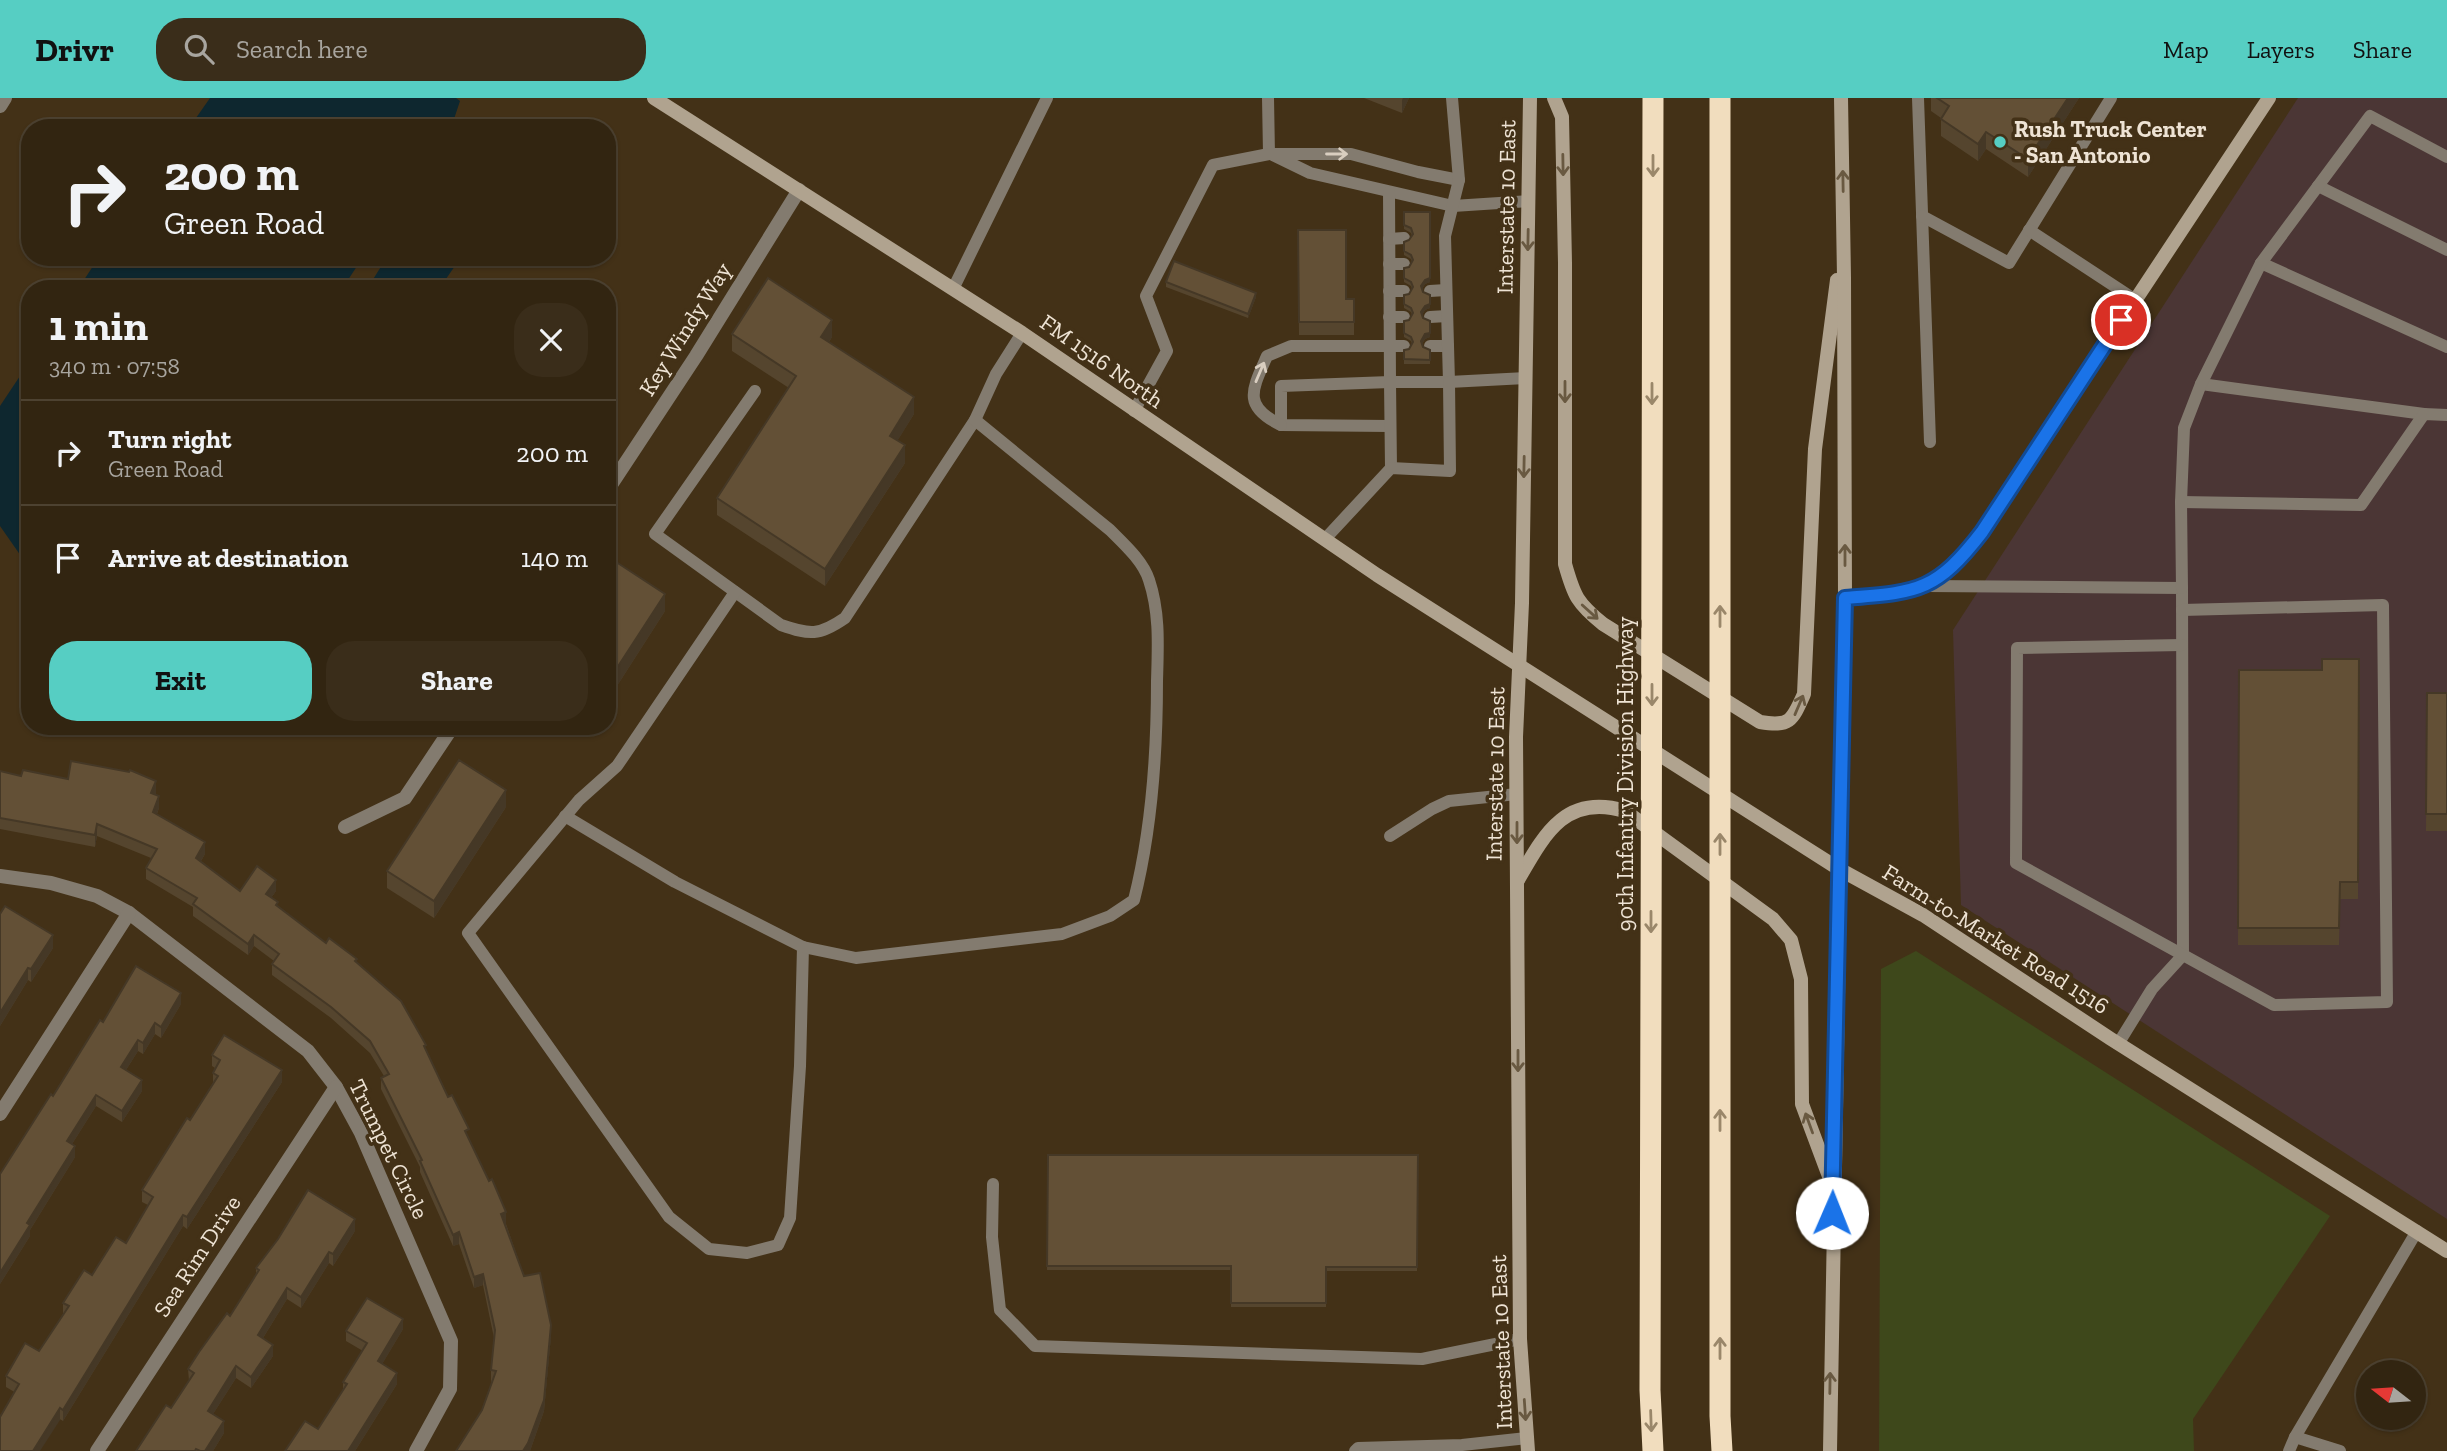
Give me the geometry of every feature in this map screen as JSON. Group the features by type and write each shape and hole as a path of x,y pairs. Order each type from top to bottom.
{"highway":[{"name":"90th Infantry Division Highway","path":"1653,98 1650,1390 1653,1451"},
{"path":"1720,98 1722,1451"}],"main road":[{"name":"FM 1516 North","path":"654,98 1022,333 1377,575 1520,667"},
{"name":"Interstate 10 East","path":"1527,1445 1520,1339 1517,794 1530,98"},
{"path":"1554,98 1562,117 1565,564 1572,590 1582,607 1603,624 1759,722 1779,725 1794,716 1804,694 1815,449 1844,228"},
{"path":"1830,1451 1845,598 1841,98"},
{"path":"1845,598 1906,593 1926,586 1963,557 2269,98"},
{"name":"Farm-to-Market Road 1516","path":"1520,667 1839,869 1923,915 2118,1044 2447,1251"},
{"path":"1517,883 1541,839 1558,821 1580,809 1606,805 1625,811 1773,919 1791,940 1801,979 1802,1104 1833,1186"}],"street":[{"path":"0,106 5,98"},
{"name":"Key Windy Way","path":"616,477 696,356 799,190"},
{"path":"345,827 405,798 447,735"},
{"name":"Trumpet Circle","path":"0,876 51,883 97,896 129,913 308,1051 336,1087 361,1133 451,1341 450,1389 416,1451"},
{"path":"0,1114 129,913"},
{"name":"Sea Rim Drive","path":"97,1451 336,1087"}],"lane":[{"path":"953,289 1047,98"},
{"path":"1268,98 1269,154"},
{"path":"1391,468 1450,471 1445,236 1459,180 1452,98"},
{"path":"1918,98 1930,442"},
{"path":"1922,216 2009,263 2111,98"},
{"path":"2118,1044 2152,989 2183,955 2181,502 2184,428 2202,384 2261,264 2370,116 2447,156"},
{"path":"1269,154 1310,173 1453,206 1529,201"},
{"path":"1134,411 1167,351 1146,296 1213,165 1269,154 1352,154 1459,180"},
{"path":"2318,186 2447,250"},
{"path":"1325,539 1391,468 1389,192"},
{"path":"2029,230 2134,299"},
{"path":"1430,237 1445,236"},
{"path":"1389,239 1404,238"},
{"path":"1430,264 1446,263"},
{"path":"1389,264 1404,264"},
{"path":"2261,264 2447,347"},
{"path":"1430,291 1446,290"},
{"path":"1390,291 1404,291"},
{"path":"1430,317 1447,316"},
{"path":"1389,317 1404,317"},
{"path":"755,391 655,534 781,625 804,633 817,633 845,618 975,420 996,374 1022,333"},
{"path":"1390,426 1281,425 1263,416 1253,400 1255,382 1267,356 1291,346 1404,346"},
{"path":"1430,346 1448,346"},
{"path":"1281,425 1281,386 1526,378"},
{"path":"2202,384 2447,415"},
{"path":"2181,502 2361,505 2424,414"},
{"path":"565,816 675,882 803,947 856,958 1062,934 1110,916 1134,900 1145,858 1157,732 1158,614 1148,577 1129,549 1110,530 975,420"},
{"path":"1926,586 2182,588"},
{"path":"735,592 617,766 579,800 468,933 669,1217 709,1249 747,1254 778,1245 790,1218 800,1066 803,947"},
{"path":"2182,610 2383,605 2387,1002 2274,1005 2016,863 2017,648 2182,645"},
{"path":"1390,836 1449,800 1517,794"},
{"path":"993,1184 992,1237 1000,1310 1035,1346 1422,1359 1520,1339"},
{"path":"2289,1451 2417,1231"},
{"path":"2295,1437 2340,1451"},
{"path":"1355,1451 1358,1448 1462,1444 1527,1445"}],"shaded area":[{"path":"2298,98 2447,98 2447,1219 1961,905 1953,630"}],"green space":[{"path":"1916,951 2330,1216 2193,1419 2194,1451 1879,1451 1881,969"}],"water":[{"path":"210,98 456,98 460,101 454,119 195,119"},
{"path":"93,266 357,266 348,280 84,280"},
{"path":"381,266 455,266 445,280 373,280"},
{"path":"21,374 21,556 0,526 0,406"}],"building":[{"name":"Rush Truck Center - San Antonio","path":"1937,98 2068,98 2028,159 1986,132 1978,144 1941,119 1949,106"},
{"path":"1404,212 1430,212 1430,278 1421,286 1423,292 1430,295 1430,304 1421,312 1423,318 1430,321 1430,333 1425,334 1421,341 1423,347 1430,350 1430,360 1404,359 1404,350 1409,349 1413,342 1411,337 1404,333 1404,321 1409,320 1413,313 1411,308 1404,304 1404,295 1409,294 1413,287 1411,282 1404,278 1404,268 1409,267 1413,260 1411,255 1404,251 1404,242 1413,234 1411,228 1404,225"},
{"path":"1298,230 1346,230 1346,299 1354,299 1354,322 1299,322"},
{"path":"1174,261 1256,293 1248,314 1166,282"},
{"path":"768,278 832,320 821,337 914,397 890,436 905,445 825,569 717,498 796,376 732,334"},
{"path":"616,562 665,594 616,669"},
{"path":"2322,659 2359,659 2358,882 2340,882 2339,928 2238,928 2239,670 2322,670"},
{"path":"2427,693 2447,693 2447,814 2426,814"},
{"path":"459,760 506,790 434,901 387,871"},
{"path":"71,761 129,772 130,770 156,781 151,793 159,796 153,812 205,842 196,858 240,891 257,866 276,880 266,894 278,902 276,905 326,943 329,938 357,959 355,961 401,1001 426,1045 424,1046 448,1097 452,1095 469,1129 465,1131 489,1181 492,1179 506,1212 501,1214 524,1276 540,1273 551,1325 544,1400 523,1451 456,1451 482,1410 496,1371 491,1370 495,1330 483,1274 474,1277 459,1232 453,1235 420,1161 422,1160 381,1078 389,1074 370,1041 331,1007 272,964 279,954 254,935 248,944 193,904 197,898 146,868 157,849 97,824 95,835 0,818 0,771 21,776 23,770 68,779"},
{"path":"5,906 53,935 31,969 28,968 0,1013 0,914"},
{"path":"136,966 181,993 161,1027 155,1023 143,1043 138,1040 121,1067 142,1080 122,1111 96,1095 67,1141 75,1146 27,1223 30,1225 0,1273 0,1174 100,1020 103,1022"},
{"path":"224,1035 282,1070 187,1217 183,1215 63,1410 60,1408 33,1451 0,1451 0,1417 19,1384 6,1376 25,1343 39,1351 69,1306 63,1303 84,1270 92,1275 116,1237 126,1243 153,1197 142,1190 187,1118 190,1120 218,1076 213,1073 220,1060 212,1055"},
{"path":"1048,1155 1418,1155 1417,1267 1326,1267 1326,1303 1231,1303 1231,1266 1047,1266"},
{"path":"308,1190 355,1219 333,1254 329,1252 301,1297 287,1288 258,1335 273,1345 251,1377 236,1366 208,1411 224,1421 205,1451 136,1451 166,1405 171,1408 194,1373 188,1369 227,1313 230,1316 259,1270 256,1268 278,1239"},
{"path":"367,1298 403,1319 378,1361 397,1373 348,1451 285,1451 305,1421 318,1429 347,1384 343,1382 367,1343 346,1331"}],"place":[{"name":"Rush Truck Center - San Antonio","path":"2000,142"}],"route":[{"path":"1832,1213 1845,598 1906,593 1926,586 1963,557 2121,320"}]}
